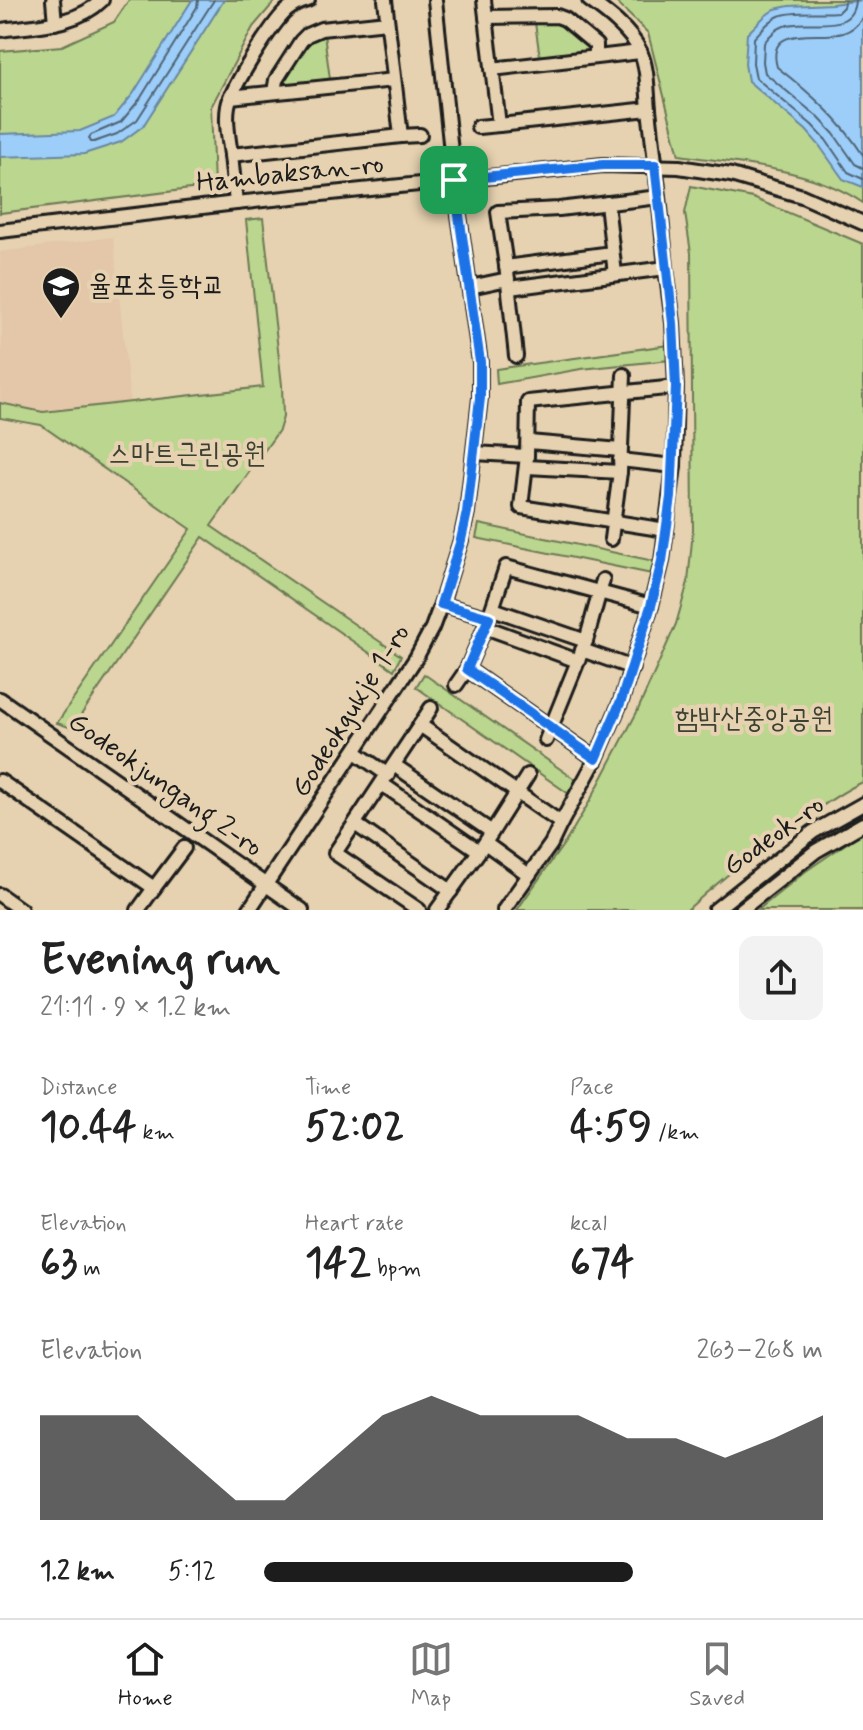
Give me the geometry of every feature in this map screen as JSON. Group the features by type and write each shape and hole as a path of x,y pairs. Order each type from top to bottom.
{"street":[{"path":"53,0 55,23"},
{"path":"0,30 70,20 102,0"},
{"path":"236,203 226,118 230,97 277,21 287,10 308,0"},
{"path":"385,0 401,136"},
{"name":"Godeokgukje 1-ro","path":"249,910 408,674 441,604 467,512 480,398 480,362 454,180 435,0"},
{"path":"484,0 499,125"},
{"path":"504,910 551,844 596,759 621,701 662,561 674,466 676,387 673,323 644,64 640,52 625,31 589,0"},
{"path":"486,17 557,16 596,45 596,56"},
{"path":"274,92 276,80 307,35 321,29 387,22"},
{"path":"492,69 640,52"},
{"path":"230,97 394,80"},
{"path":"478,127 649,109"},
{"path":"231,155 420,135"},
{"name":"Hambaksan-ro","path":"0,231 603,165 655,165 731,175 802,196 863,223"},
{"path":"516,356 498,206 559,209 659,197"},
{"path":"607,203 615,274"},
{"path":"470,287 612,253"},
{"path":"508,278 615,274 666,268"},
{"path":"611,539 620,461 624,375"},
{"path":"517,521 529,442 527,386"},
{"path":"528,402 676,387"},
{"path":"529,442 620,461"},
{"path":"474,453 527,461 620,461 674,466"},
{"path":"521,507 666,530"},
{"path":"456,685 467,669 489,618 509,553"},
{"path":"506,567 602,586 651,606"},
{"path":"549,734 582,650 602,586"},
{"path":"441,604 633,668"},
{"path":"489,618 582,650"},
{"path":"467,669 549,734 596,759"},
{"name":"Godeokjungang 2-ro","path":"0,699 302,910"},
{"path":"419,910 335,853 431,708"},
{"path":"420,725 561,823"},
{"path":"355,752 529,875"},
{"path":"388,775 485,842"},
{"path":"437,910 528,775"},
{"path":"0,781 154,888"},
{"name":"Godeok-ro","path":"715,910 813,832 863,804"},
{"path":"172,820 184,848"},
{"path":"355,824 451,891"},
{"name":"Godeok-ro","path":"741,910 816,851 863,824"},
{"path":"138,910 184,848"},
{"path":"184,848 212,848"},
{"path":"0,895 21,910"}],"shaded area":[{"name":"율포초등학교","path":"113,237 130,401 43,412 0,403 0,252"}],"green space":[{"path":"129,0 276,0 253,27 211,107 214,186 0,213 0,51 62,46 114,22"},
{"path":"614,0 863,0 863,203 843,191 798,175 679,155 648,33"},
{"path":"556,22 590,47 588,53 540,58 535,23"},
{"path":"324,34 330,79 286,84 283,79 310,38"},
{"name":"함박산중앙공원","path":"691,186 753,198 863,244 863,782 833,798 774,839 687,910 517,910 568,838 637,712 676,624 688,582 693,530 691,253 685,213"},
{"name":"스마트근린공원","path":"263,218 283,417 279,430 211,526 401,656 394,670 203,537 72,728 57,723 191,529 41,425 0,418 0,403 43,412 263,387 246,220"},
{"path":"669,345 670,360 581,369 497,384 496,369"},
{"path":"479,524 654,561 652,574 476,538"},
{"path":"424,674 576,780 569,794 416,687"},
{"path":"863,832 863,910 758,910 806,871"}],"water":[{"path":"192,0 224,0 143,126 121,142 84,154 0,157 0,134 80,131 114,117 133,94"},
{"path":"863,0 863,187 843,179 806,130 748,81 745,64 747,34 775,9"}],"place":[{"name":"율포초등학교","path":"61,320"}],"route":[{"path":"603,165 655,165 673,323 676,387 671,497 662,561 651,606 633,668 596,759 467,669 489,618 441,604 467,512 480,398 480,362 454,180 603,165"}]}
